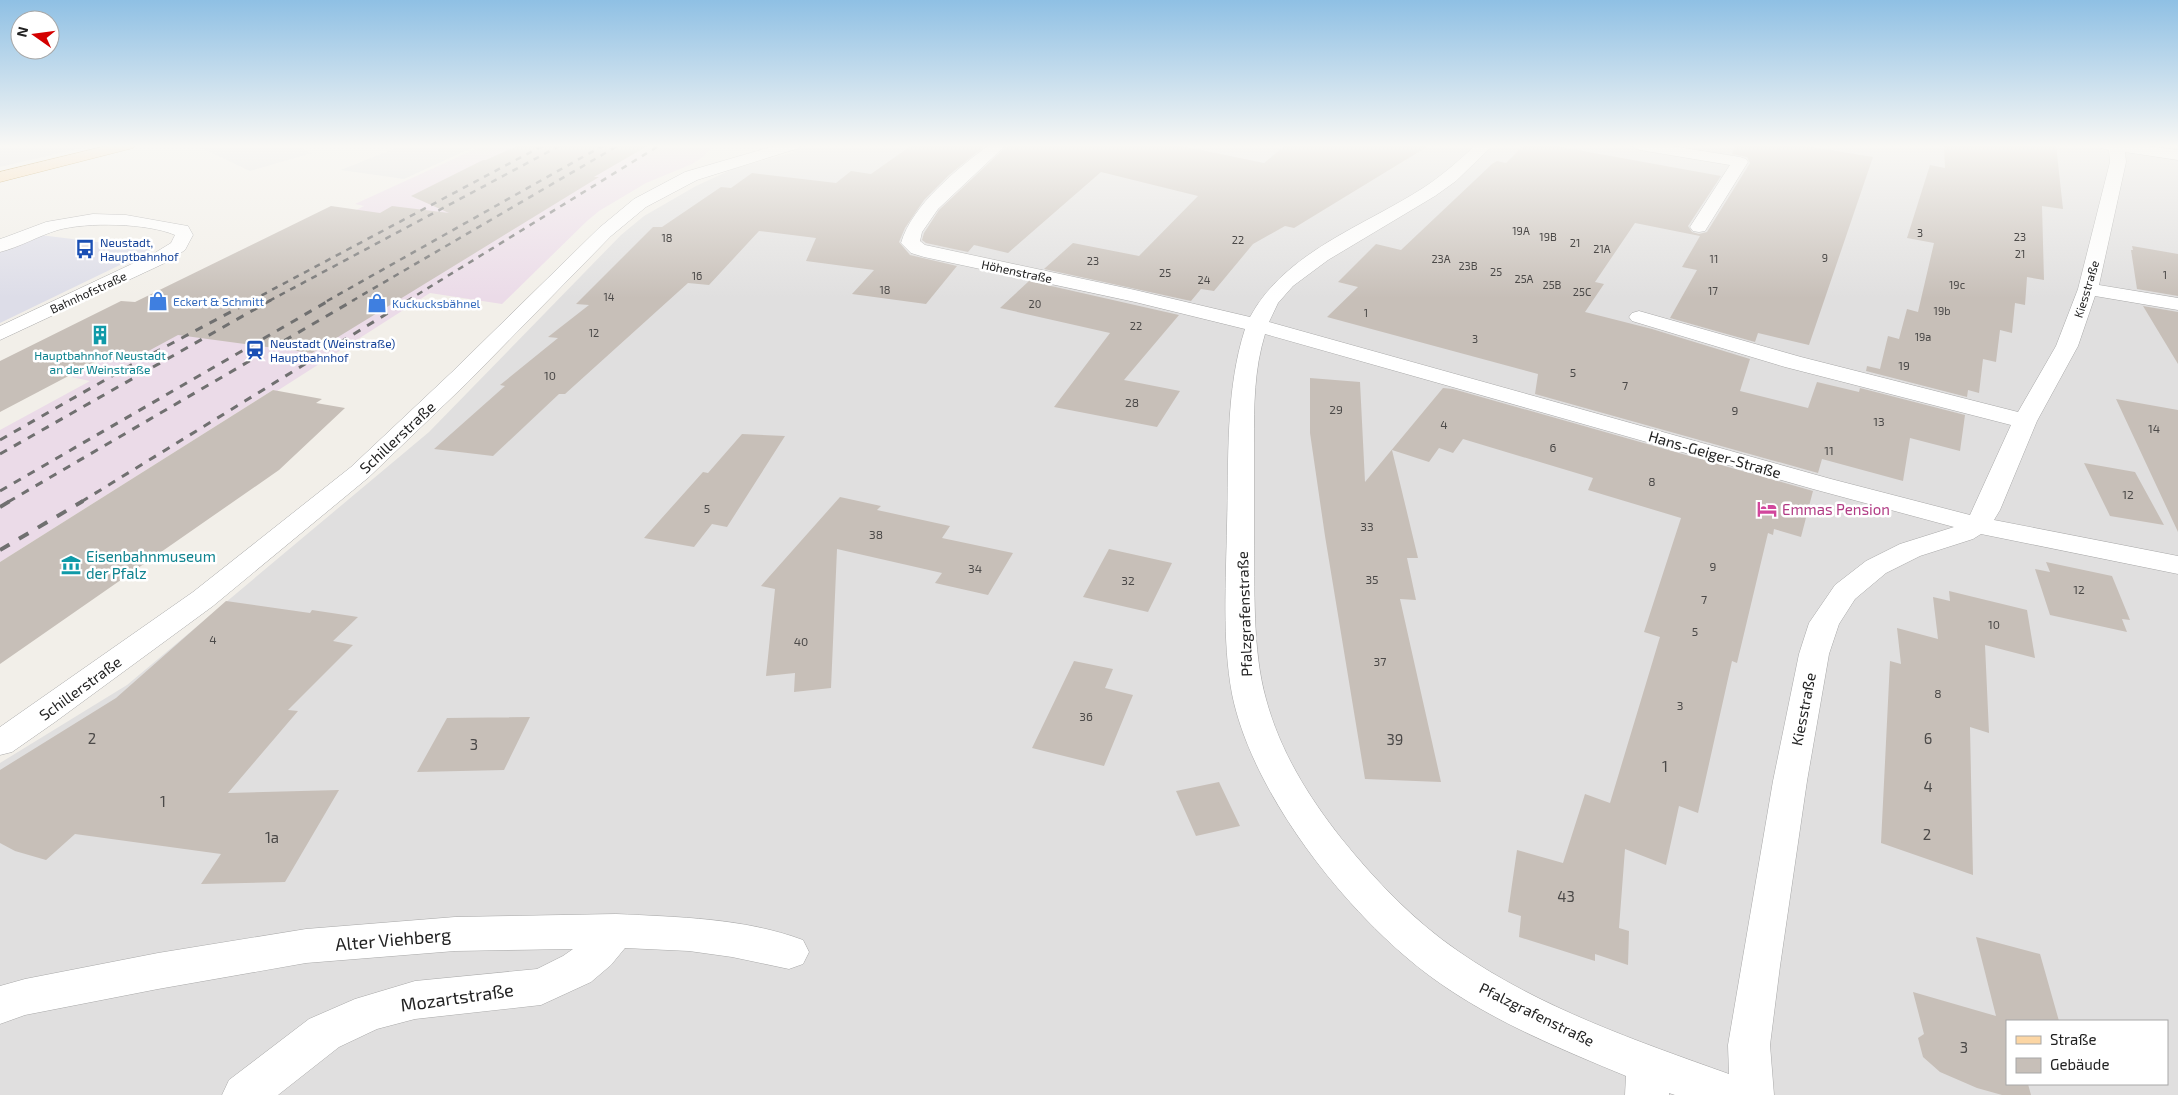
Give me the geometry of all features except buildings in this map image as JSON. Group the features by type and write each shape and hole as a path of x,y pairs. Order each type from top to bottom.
{"street":[{"name":"Schillerstraße","path":"0,743 44,714 203,599 360,472 460,377 605,232 640,203 653,196"},
{"name":"Höhenstraße","path":"941,196 914,227 910,236 910,243 918,249 1257,324"},
{"name":"Pfalzgrafenstraße","path":"1422,196 1300,269 1269,301 1257,324 1248,354 1243,387 1242,635 1245,677 1251,704 1262,737 1278,773 1305,816 1344,868 1361,888 1431,953 1469,980 1647,1080 1730,1095"},
{"path":"1699,227 1718,196"},
{"name":"Kiesstraße","path":"1752,1095 1749,1045 1760,966 1792,771 1814,654 1824,623 1845,592 1876,567 1910,550 1963,532 1976,525 1987,510 2025,421 2067,346 2088,289 2110,196"},
{"name":"Bahnhofstraße","path":"0,246 27,234 60,224 94,219 116,219 182,230 184,235 178,246 160,258 0,334"},
{"name":"Bahnhofstraße","path":"0,230 27,234"},
{"path":"2088,289 2178,304"},
{"path":"1639,317 1793,362 2025,421"},
{"name":"Hans-Geiger-Straße","path":"1257,324 1679,444 1976,525 2178,565"},
{"name":"Alter Viehberg","path":"0,1004 25,997 158,971 306,946 455,934 616,930 689,934 732,940 789,952"},
{"name":"Mozartstraße","path":"244,1095 324,1033 370,1012 415,1000 541,987 577,969 596,953 616,930"}],"shaded area":[{"path":"372,196 624,196 599,211 587,221 502,304 430,293 277,391 273,390 0,562 0,430 90,381 71,377 359,223 339,219 364,206 355,204"},
{"path":"678,196 2178,196 2178,1095 0,1095 0,763 127,685 429,432 621,235 644,216"},
{"path":"40,235 153,249 0,323 0,252"}],"railway":[{"path":"251,301 448,196"},
{"path":"269,301 465,196"},
{"path":"327,301 513,196"},
{"path":"352,301 532,196"},
{"path":"407,301 577,196"},
{"path":"0,440 133,364 253,300"},
{"path":"0,454 271,300"},
{"path":"0,491 330,300"},
{"path":"8,502 354,300"},
{"path":"81,502 409,300"},
{"path":"0,507 10,501"},
{"path":"0,550 83,501"}],"place":[{"name":"Neustadt, Hauptbahnhof","path":"85,249"},
{"name":"Eckert & Schmitt","path":"158,301"},
{"name":"Kuckucksbähnel","path":"377,303"},
{"name":"Hauptbahnhof Neustadt an der Weinstraße","path":"100,335"},
{"name":"Neustadt (Weinstraße) Hauptbahnhof","path":"255,350"},
{"name":"Emmas Pension","path":"1767,509"},
{"name":"Eisenbahnmuseum der Pfalz","path":"71,565"}]}
